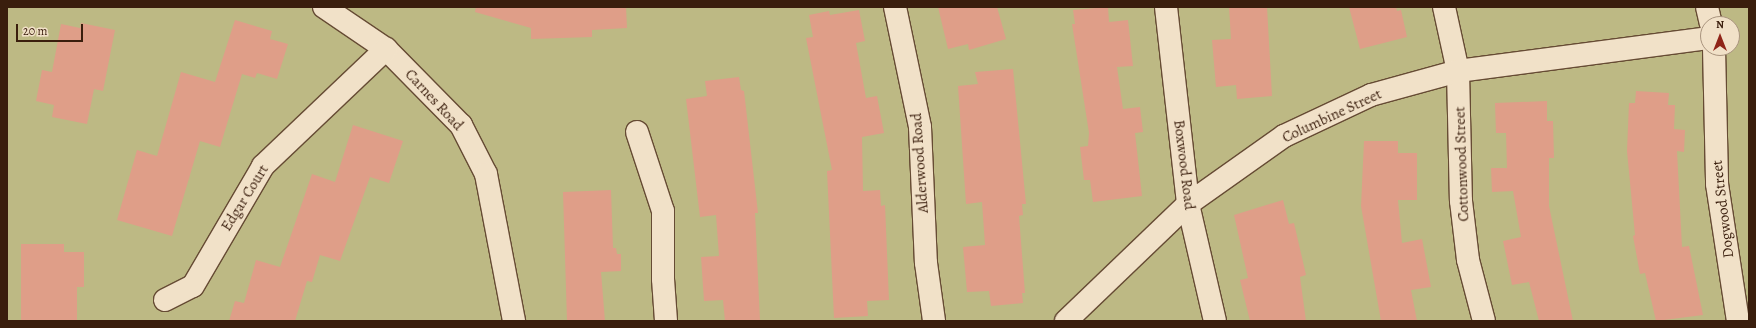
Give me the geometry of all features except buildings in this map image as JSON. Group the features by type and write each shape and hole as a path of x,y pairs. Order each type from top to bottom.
{"street":[{"name":"Carnes Road","path":"324,7 386,49 461,125 486,174 514,321"},
{"name":"Alderwood Road","path":"895,7 920,127 926,264 934,321"},
{"name":"Boxwood Road","path":"1166,7 1188,204 1215,321"},
{"name":"Cottonwood Street","path":"1444,7 1458,71 1461,201 1468,260 1484,321"},
{"name":"Columbine Street","path":"1066,321 1188,204 1284,136 1370,95 1458,71 1700,39"},
{"name":"Edgar Court","path":"164,300 193,286 263,166 386,49"},
{"name":"Dogwood Street","path":"1714,56 1717,184 1738,321"},
{"path":"637,132 663,211 662,280 666,321"}],"shaded area":[{"path":"7,7 1749,7 1749,321 7,321"}]}
